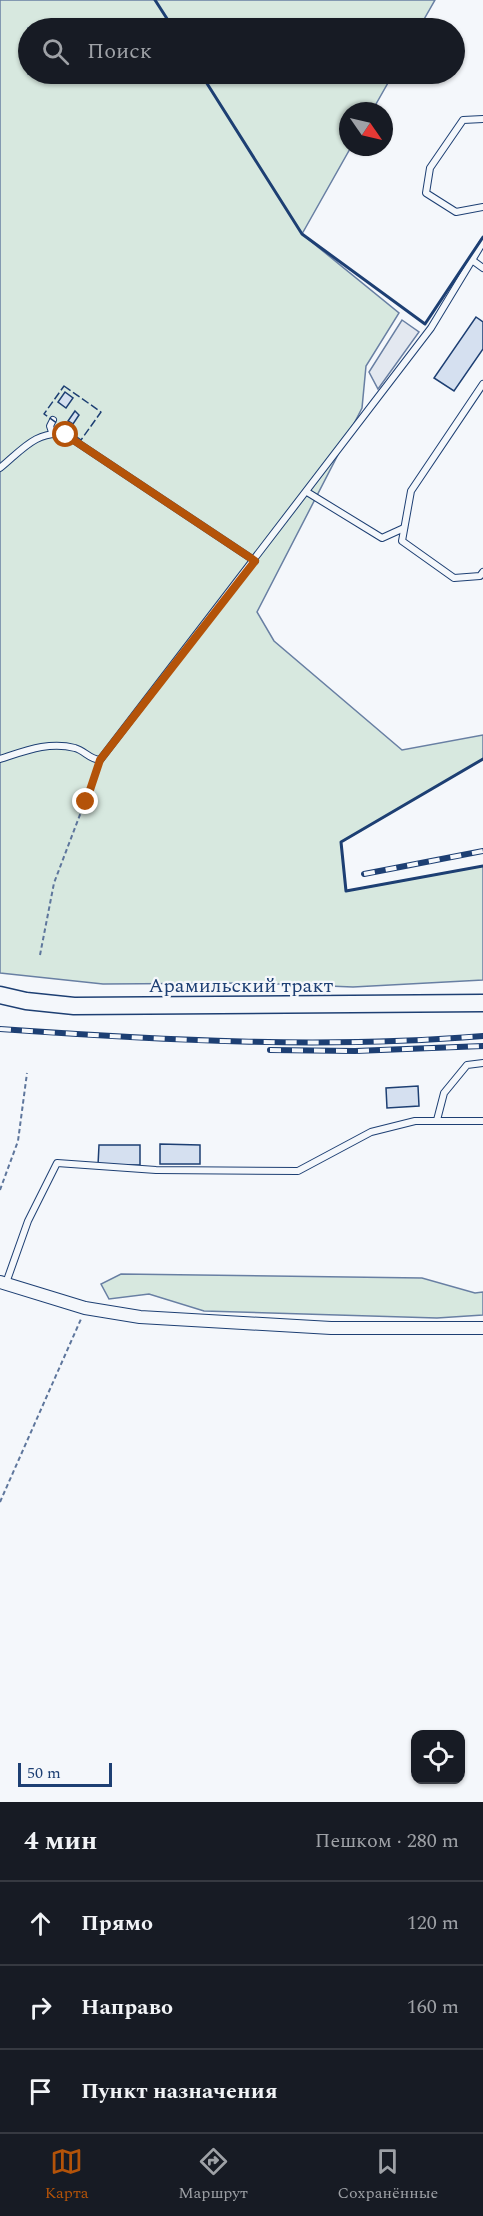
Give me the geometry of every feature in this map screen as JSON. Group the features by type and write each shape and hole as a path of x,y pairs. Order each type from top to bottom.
{"main road":[{"name":"Арамильский тракт","path":"0,995 26,1001 74,1006 483,1003"}],"street":[{"path":"3,1283 85,1308 140,1317 331,1328 483,1328"}],"lane":[{"path":"483,118 463,120 430,168 426,193 456,212 483,207"},
{"path":"0,759 44,745 77,748 90,759 100,760 255,561 431,328 483,242"},
{"path":"472,260 483,268"},
{"path":"483,384 411,492 402,541 454,578 480,576 483,572"},
{"path":"52,432 50,426 53,420"},
{"path":"0,468 41,435 52,432 66,435 255,561"},
{"path":"307,492 382,538 404,528"},
{"path":"437,1120 444,1093 467,1065 483,1063"},
{"path":"3,1283 28,1221 57,1163 156,1170 298,1171 371,1132 415,1121 483,1120"}],"path":[{"path":"40,955 54,883 100,760"},
{"path":"0,1190 18,1141 27,1073"},
{"path":"0,1502 85,1308"}],"shaded area":[{"path":"0,0 435,0 425,18 18,18 18,84 387,84 377,102 339,102 339,156 346,156 302,234 399,313 366,366 362,408 257,612 274,641 402,750 483,735 483,759 341,842 346,891 483,866 483,980 353,987 253,983 103,984 0,973"},
{"path":"402,320 419,332 378,389 369,372"},
{"path":"121,1274 422,1278 475,1293 483,1292 483,1315 437,1318 204,1311 149,1294 109,1299 101,1284"}],"building":[{"path":"476,317 483,322 483,349 454,391 434,378"},
{"path":"65,392 73,398 66,408 58,402"},
{"path":"75,411 79,415 73,424 68,421"},
{"path":"418,1086 419,1106 387,1108 386,1088"},
{"path":"160,1144 200,1145 200,1164 160,1164"},
{"path":"99,1145 140,1145 140,1165 98,1165"}],"railway":[{"path":"364,874 483,851"},
{"path":"0,1029 242,1042 363,1042 483,1036"},
{"path":"270,1050 355,1051 483,1046"}],"fence":[{"path":"64,386 101,412 81,440 44,414 64,386"}],"wall":[{"path":"155,0 167,18"},
{"path":"207,84 302,234 425,324 483,237"},
{"path":"483,759 341,842 346,891 483,866"}],"route":[{"path":"66,435 255,561 100,760 86,802"}]}
